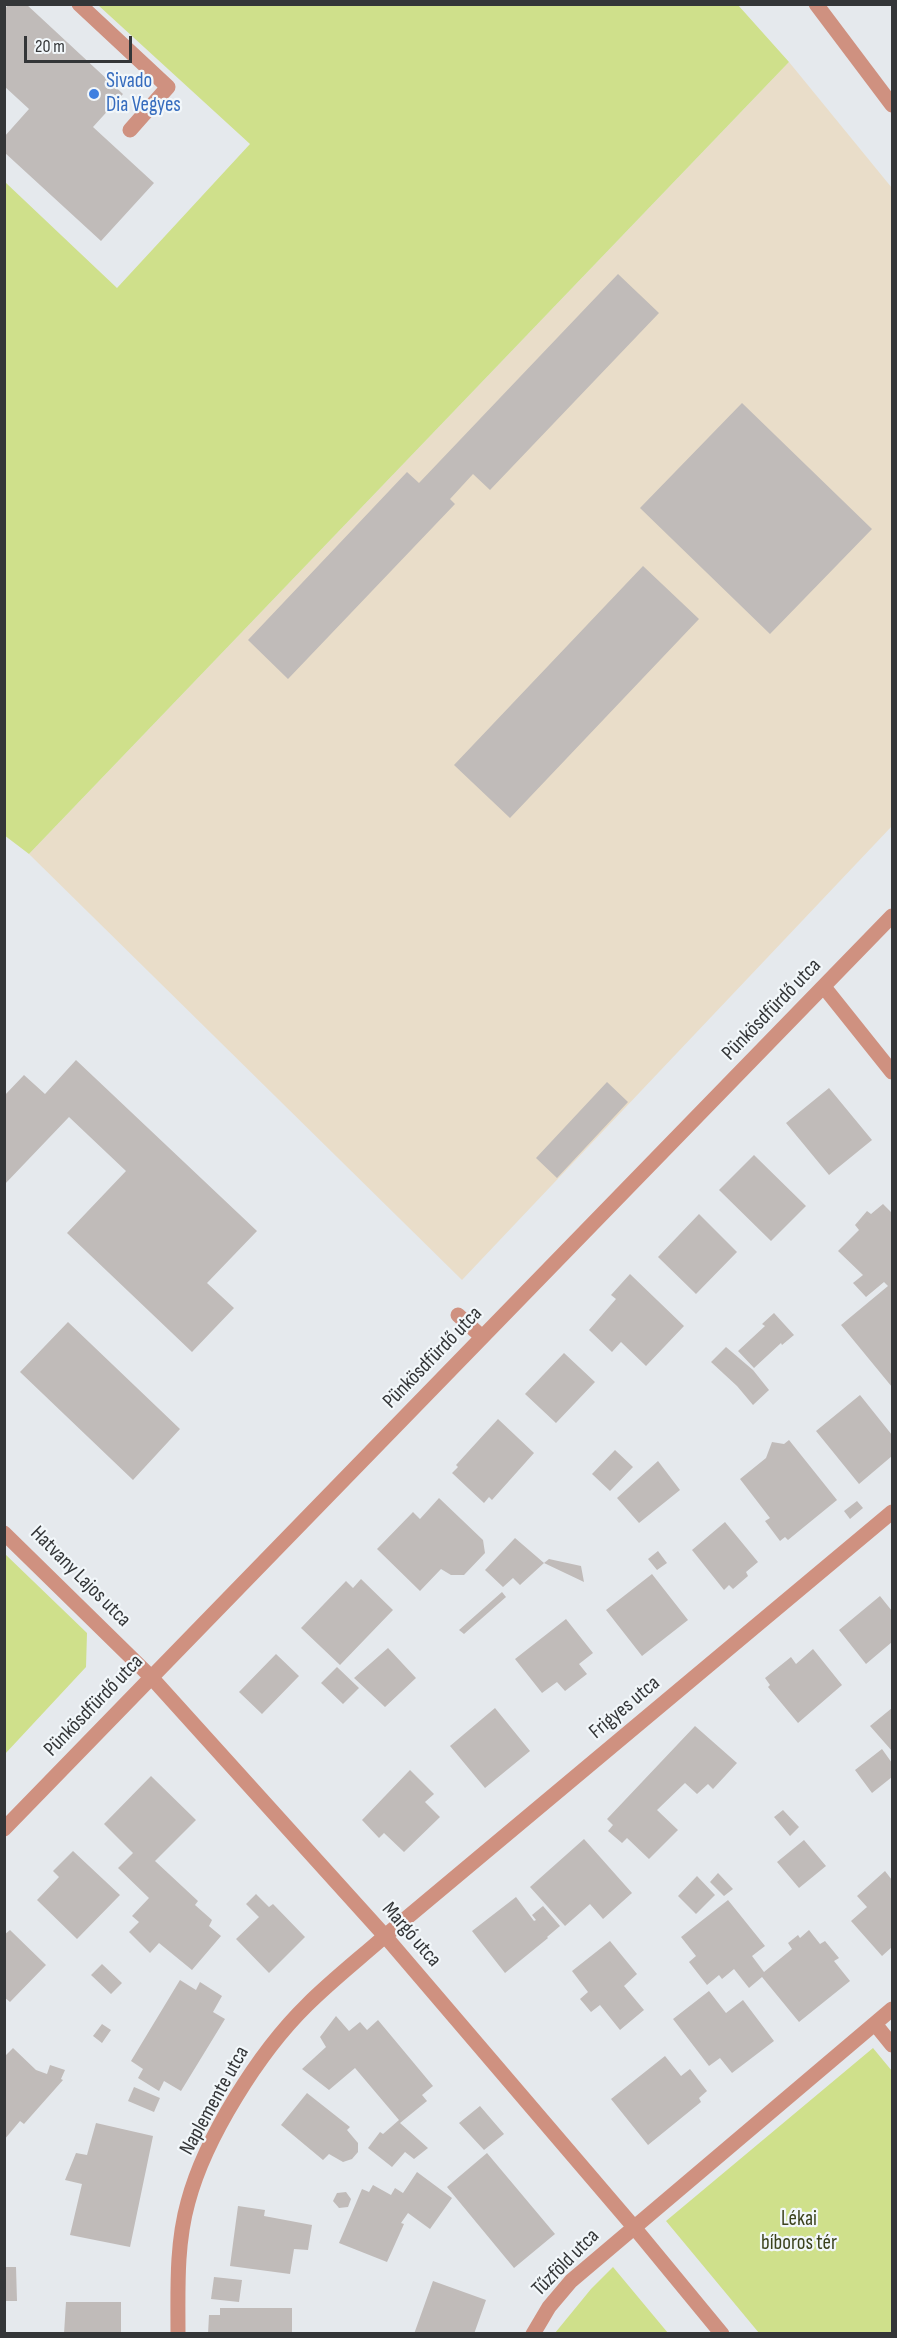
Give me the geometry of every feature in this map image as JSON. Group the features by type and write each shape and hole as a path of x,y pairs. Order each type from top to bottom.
{"street":[{"path":"78,4 168,87 130,130"},
{"path":"816,4 892,105"},
{"name":"Pünkösdfürdő utca","path":"4,1829 892,916"},
{"path":"824,987 892,1072"},
{"path":"458,1316 482,1337"},
{"name":"Frigyes utca","path":"385,1936 892,1512"},
{"name":"Hatvany Lajos utca","path":"4,1533 151,1677"},
{"name":"Margó utca","path":"151,1677 385,1936 633,2226"},
{"name":"Naplemente utca","path":"178,2334 180,2244 188,2203 209,2150 260,2060 306,2006 385,1936"},
{"path":"722,2334 633,2226 892,2009"},
{"path":"875,2024 892,2045"},
{"name":"Tűzföld utca","path":"533,2334 549,2307 571,2281 633,2226"}],"shaded area":[{"path":"789,62 892,188 892,826 462,1280 29,854"}],"green space":[{"path":"98,5 738,5 789,62 29,854 4,835 5,182 117,288 250,144"},
{"path":"5,1554 87,1633 86,1667 5,1754"},
{"name":"Lékai bíboros tér","path":"873,2048 892,2071 892,2333 759,2333 666,2221"},
{"path":"613,2267 668,2333 555,2333 591,2289"}],"building":[{"path":"9,4 26,4 123,94 93,127 154,183 101,241 4,152 4,137 29,109 4,86 4,10"},
{"path":"618,274 659,313 490,490 473,474 450,499 455,504 288,679 248,640 407,472 419,483"},
{"path":"742,403 872,529 770,634 640,508"},
{"path":"643,566 699,619 510,818 454,765"},
{"path":"76,1060 257,1231 207,1283 234,1308 192,1352 67,1233 126,1171 69,1117 4,1185 4,1096 24,1075 45,1094"},
{"path":"607,1082 628,1102 557,1178 536,1158"},
{"path":"829,1088 872,1140 829,1175 786,1123"},
{"path":"754,1155 806,1206 771,1241 719,1190"},
{"path":"883,1204 892,1213 892,1387 841,1325 888,1286 884,1282 866,1297 853,1283 863,1275 838,1251 859,1230 855,1225 867,1211 871,1214"},
{"path":"699,1214 737,1252 696,1294 658,1257"},
{"path":"630,1274 684,1326 646,1366 621,1342 612,1352 589,1330 616,1299 611,1295"},
{"path":"774,1313 794,1335 782,1345 781,1343 754,1368 738,1351 765,1326 762,1324"},
{"path":"68,1322 180,1429 133,1480 20,1372"},
{"path":"726,1347 753,1370 769,1390 753,1405 737,1386 711,1362"},
{"path":"564,1353 595,1382 556,1423 525,1394"},
{"path":"860,1395 892,1435 892,1456 859,1484 816,1431"},
{"path":"498,1419 534,1453 492,1500 489,1497 484,1503 452,1473 458,1467 456,1465"},
{"path":"789,1440 837,1500 788,1540 785,1537 780,1541 765,1521 770,1518 740,1479 766,1458 772,1442 784,1444"},
{"path":"615,1450 633,1467 610,1491 592,1474"},
{"path":"658,1461 680,1490 639,1523 617,1498"},
{"path":"439,1498 483,1540 485,1553 464,1575 451,1575 441,1569 420,1591 377,1549 413,1512 420,1519"},
{"path":"857,1501 863,1508 850,1519 844,1511"},
{"path":"725,1522 758,1562 746,1572 748,1576 733,1589 729,1585 724,1590 692,1550"},
{"path":"515,1538 544,1563 520,1585 513,1578 503,1587 485,1570"},
{"path":"658,1551 667,1563 657,1570 648,1559"},
{"path":"549,1559 581,1566 584,1582 544,1563"},
{"path":"652,1574 688,1620 642,1656 606,1610"},
{"path":"361,1579 393,1610 340,1665 301,1628 346,1581 353,1588"},
{"path":"502,1592 506,1597 464,1634 459,1630"},
{"path":"880,1596 892,1611 892,1642 866,1664 839,1630"},
{"path":"566,1619 593,1653 579,1664 587,1674 565,1691 557,1682 542,1693 515,1659"},
{"path":"388,1648 416,1678 385,1707 354,1678"},
{"path":"813,1649 842,1685 798,1723 768,1687 770,1685 765,1678 791,1657 796,1664"},
{"path":"276,1654 299,1676 262,1714 239,1692"},
{"path":"337,1667 359,1688 343,1704 321,1683"},
{"path":"495,1708 530,1751 485,1788 450,1746"},
{"path":"892,1708 892,1751 870,1726"},
{"path":"695,1726 737,1763 713,1789 708,1784 697,1794 685,1783 657,1810 678,1830 649,1859 627,1838 622,1843 608,1831 613,1825 607,1819"},
{"path":"882,1749 892,1763 892,1777 872,1793 855,1770"},
{"path":"410,1770 434,1794 425,1802 440,1817 404,1852 384,1833 379,1838 362,1820"},
{"path":"151,1776 196,1820 155,1861 198,1901 195,1905 212,1920 209,1926 221,1936 192,1970 159,1943 150,1953 129,1932 139,1922 132,1916 149,1898 118,1868 133,1853 104,1824"},
{"path":"783,1810 799,1827 790,1836 774,1817"},
{"path":"584,1839 632,1893 603,1919 590,1904 565,1926 530,1887"},
{"path":"804,1840 826,1866 799,1888 777,1862"},
{"path":"73,1851 120,1895 77,1939 37,1900 59,1877 53,1871"},
{"path":"885,1871 892,1880 892,1947 882,1956 851,1921 867,1907 857,1896"},
{"path":"718,1873 733,1889 724,1896 710,1882"},
{"path":"697,1876 715,1895 696,1914 678,1896"},
{"path":"256,1894 269,1907 273,1904 305,1937 269,1973 236,1939 259,1917 246,1904"},
{"path":"516,1897 534,1921 536,1920 532,1915 543,1906 560,1926 505,1973 472,1931"},
{"path":"728,1900 765,1946 752,1956 764,1972 792,1949 788,1943 798,1935 800,1938 809,1930 820,1944 825,1941 839,1958 834,1961 850,1981 799,2022 762,1977 749,1988 734,1969 722,1979 719,1975 707,1985 689,1962 696,1956 681,1937"},
{"path":"10,1930 46,1965 10,2002 4,1997 4,1935"},
{"path":"610,1941 637,1974 624,1986 644,2010 620,2030 600,2005 591,2012 580,1999 588,1992 572,1971"},
{"path":"102,1964 122,1983 111,1994 91,1975"},
{"path":"180,1980 196,1990 200,1982 222,1996 213,2012 225,2019 181,2091 164,2081 159,2091 138,2078 143,2069 131,2061"},
{"path":"709,1991 726,2013 743,2000 774,2041 732,2073 720,2058 709,2066 673,2019"},
{"path":"336,2016 349,2031 360,2022 367,2030 378,2020 433,2086 422,2095 427,2101 400,2123 428,2148 414,2159 405,2152 392,2167 368,2148 380,2132 383,2134 399,2120 355,2068 329,2090 302,2069 326,2047 320,2037"},
{"path":"102,2024 111,2030 102,2043 93,2036"},
{"path":"13,2048 36,2070 47,2074 50,2065 65,2070 61,2079 63,2080 24,2124 20,2121 4,2140 4,2057"},
{"path":"665,2056 681,2076 690,2069 707,2091 699,2098 701,2102 648,2145 611,2099"},
{"path":"134,2087 160,2098 154,2112 128,2101"},
{"path":"307,2093 350,2127 347,2130 358,2143 358,2152 352,2159 343,2162 329,2154 323,2160 281,2125"},
{"path":"480,2106 504,2134 484,2150 459,2123"},
{"path":"96,2123 153,2136 130,2247 70,2235 82,2184 65,2180 76,2153 87,2155"},
{"path":"487,2153 555,2234 514,2268 447,2187"},
{"path":"417,2172 452,2198 430,2229 408,2213 401,2223 404,2224 387,2262 339,2243 362,2189 369,2192 373,2185 391,2195 395,2188 403,2193"},
{"path":"346,2192 351,2199 348,2207 339,2208 333,2201 337,2193"},
{"path":"238,2206 265,2210 264,2216 312,2225 308,2250 294,2249 290,2274 230,2266"},
{"path":"4,2267 16,2267 17,2301 4,2301"},
{"path":"214,2277 242,2280 239,2302 211,2299"},
{"path":"433,2281 486,2300 474,2334 414,2334"},
{"path":"66,2302 121,2302 121,2334 64,2334"},
{"path":"220,2308 292,2308 292,2334 208,2334 209,2315 220,2315"}],"place":[{"name":"Sivado Dia Vegyes","path":"94,94"}]}
